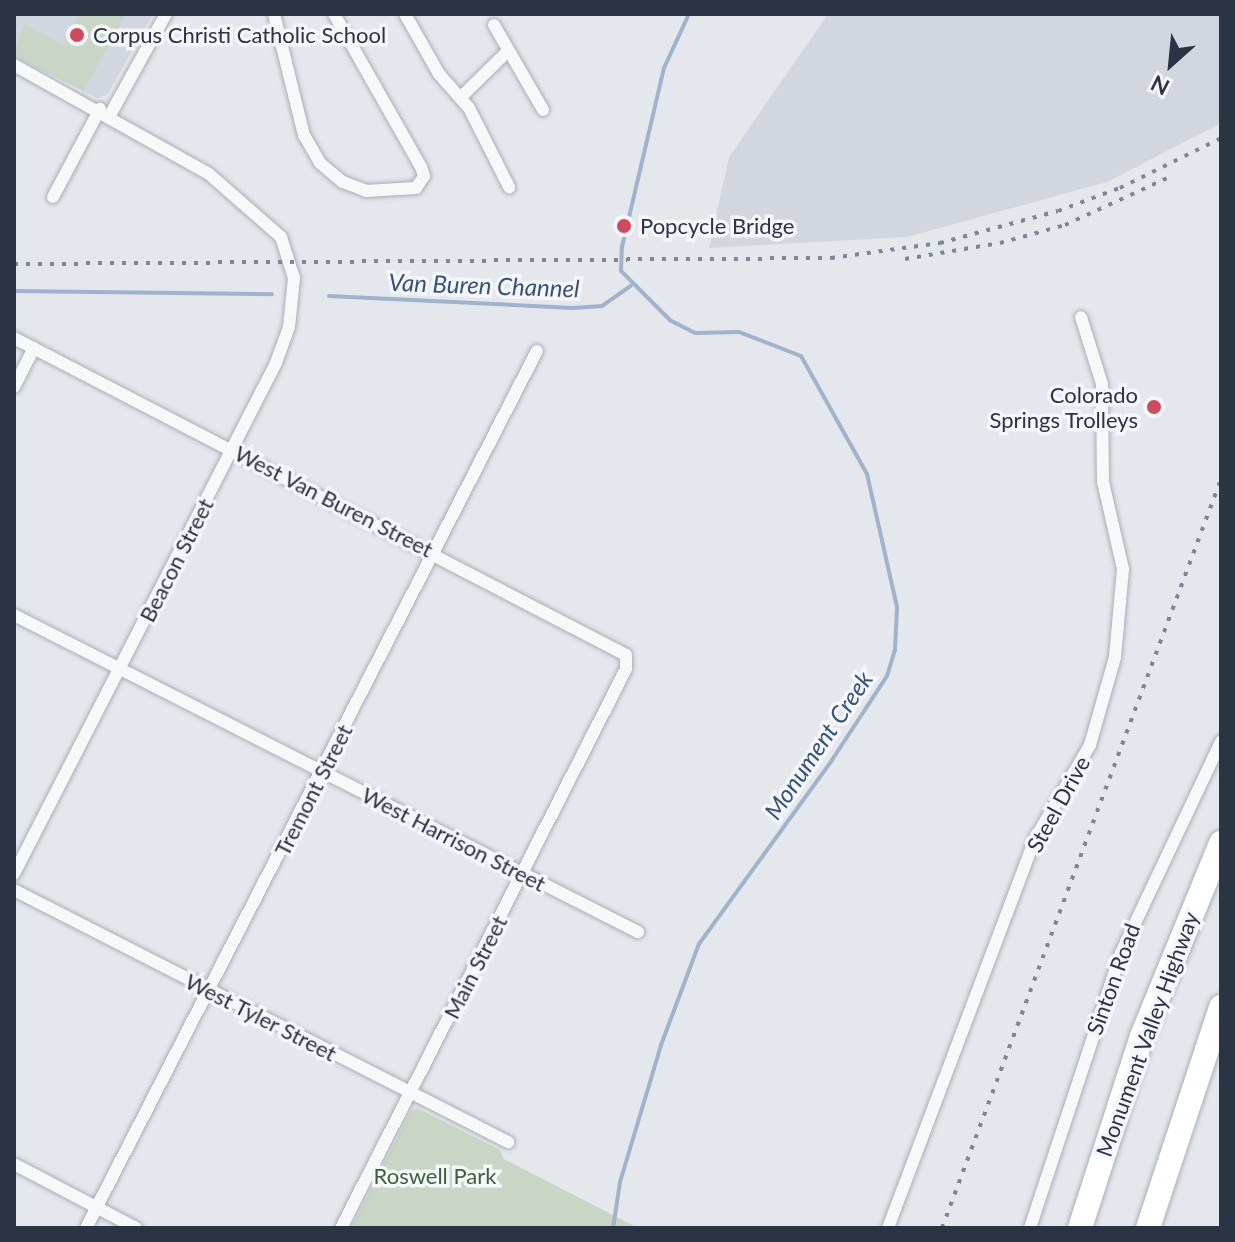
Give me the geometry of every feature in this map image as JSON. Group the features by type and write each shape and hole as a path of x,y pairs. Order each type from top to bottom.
{"highway":[{"name":"Monument Valley Highway","path":"1080,1228 1142,1036 1221,843"},
{"path":"1148,1228 1221,1007"}],"street":[{"path":"53,197 166,14"},
{"path":"274,14 304,135 320,163 343,182 366,191 416,188 424,176 421,167 334,14"},
{"path":"405,14 439,74 461,97 509,187"},
{"path":"494,25 543,110"},
{"path":"461,97 508,51"},
{"path":"14,65 105,112"},
{"name":"Beacon Street","path":"14,874 232,449 289,327 294,278 281,237 209,174 105,112"},
{"name":"Steel Drive","path":"888,1228 1036,837 1090,745 1115,657 1123,569 1103,482 1102,384 1081,317"},
{"name":"West Van Buren Street","path":"14,338 622,650 628,661"},
{"path":"14,387 34,348"},
{"name":"Tremont Street","path":"86,1228 537,351"},
{"name":"West Harrison Street","path":"14,615 638,932"},
{"name":"Main Street","path":"341,1228 523,875 628,661"},
{"name":"Sinton Road","path":"1030,1228 1126,938 1221,741"},
{"name":"West Tyler Street","path":"14,890 508,1142"},
{"path":"14,1164 136,1228"}],"shaded area":[{"name":"Corpus Christi Catholic School","path":"14,14 153,14 107,95 97,98 14,57"},
{"path":"828,14 1221,14 1221,123 1107,182 907,237 709,248 729,157"}],"green space":[{"path":"80,14 125,15 84,91 14,54 24,24 63,45"},
{"name":"Roswell Park","path":"417,1108 500,1150 504,1159 638,1228 351,1228 411,1111"}],"waterway":[{"name":"Monument Creek","path":"613,1228 620,1182 661,1045 699,944 832,760 887,676 895,650 897,607 867,474 801,356 739,332 695,333 670,320 621,271 622,247 664,68 689,14"},
{"name":"Van Buren Channel","path":"329,296 573,308 602,306 631,286"},
{"name":"Van Buren Channel","path":"14,291 272,294"}],"railway":[{"path":"14,264 831,258 940,243 1058,211 1120,188 1221,138"},
{"path":"905,259 1000,243 1065,225 1167,178"},
{"path":"942,1228 1221,479"}],"place":[{"name":"Corpus Christi Catholic School","path":"77,35"},
{"name":"Popcycle Bridge","path":"624,226"},
{"name":"Colorado Springs Trolleys","path":"1154,407"}]}
